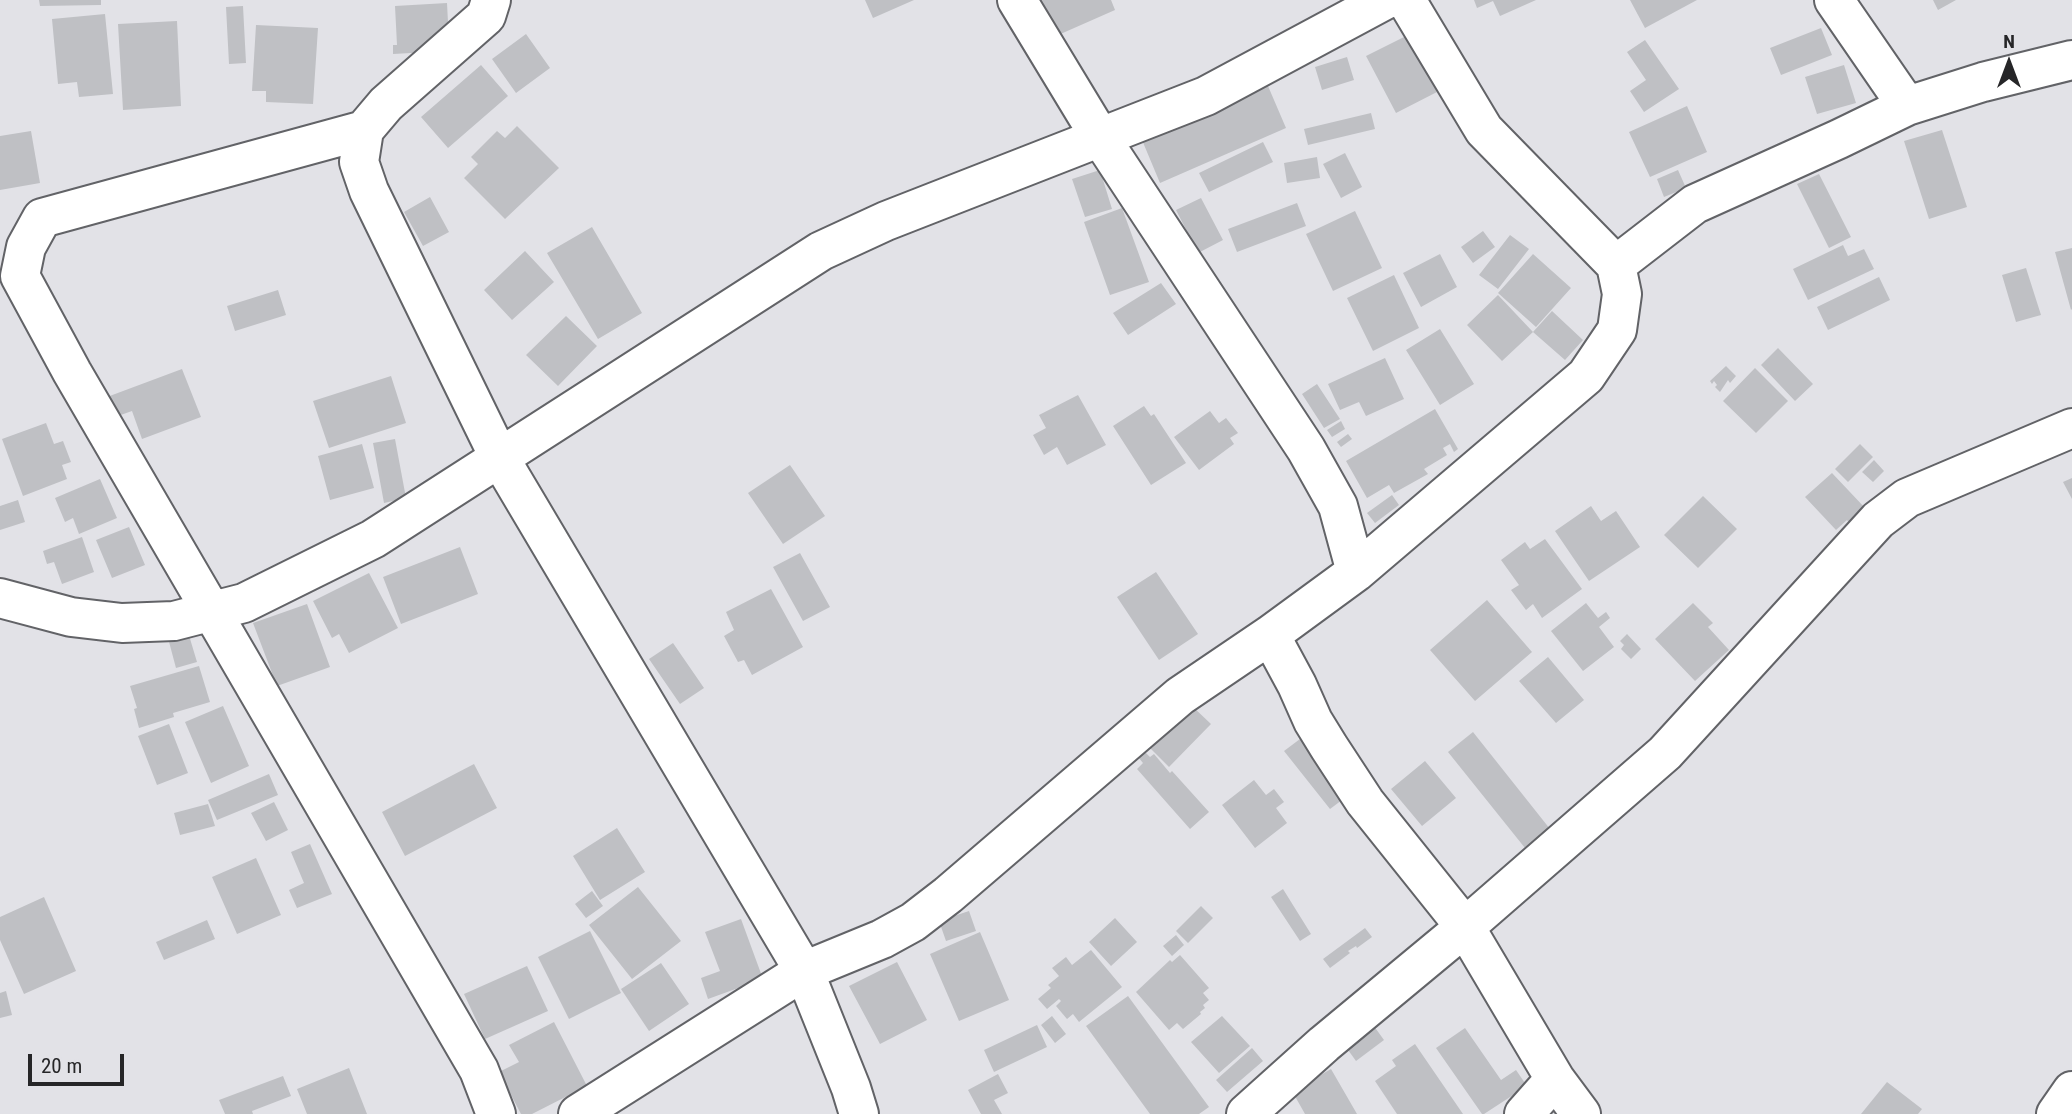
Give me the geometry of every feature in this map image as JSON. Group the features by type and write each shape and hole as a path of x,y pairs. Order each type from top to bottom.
{"street":[{"path":"491,0 486,16 386,104 364,130 359,162 369,191 499,457 804,971 859,1114"},
{"path":"1017,0 1100,137 1306,449 1338,506 1356,572"},
{"path":"0,598 71,617 121,622 174,621 244,603 373,539 821,251 886,220 1206,96 1385,0"},
{"path":"578,1114 804,971 882,939 913,922 1180,696 1356,572 1586,376 1616,330 1622,294 1616,265 1484,130 1406,0"},
{"path":"1834,0 1907,106"},
{"path":"1616,265 1695,204 1907,106 1983,82 2072,60"},
{"path":"364,130 42,218 26,247 20,276 72,372 479,1070 496,1114"},
{"path":"1246,1114 1324,1044 1465,927 1665,753 1878,520 1907,498 2072,428"},
{"path":"1270,635 1313,721 1365,802 1465,927 1555,1079 1581,1114"},
{"path":"1524,1114 1555,1079"},
{"path":"2056,1114 2072,1091"}],"building":[{"path":"39,0 101,0 101,5 40,6"},
{"path":"865,0 914,0 873,18"},
{"path":"1040,0 1111,0 1115,10 1056,36"},
{"path":"1474,0 1536,0 1500,16 1493,1 1477,8"},
{"path":"1630,0 1697,0 1645,28"},
{"path":"1933,0 1956,0 1938,10"},
{"path":"447,3 449,42 429,52 393,54 393,45 397,45 395,6"},
{"path":"243,6 246,63 229,64 226,7"},
{"path":"105,14 113,94 79,97 77,82 58,84 52,19"},
{"path":"177,21 181,106 123,110 118,24"},
{"path":"256,25 318,28 313,104 266,102 266,91 252,91"},
{"path":"1821,28 1832,55 1781,75 1770,48"},
{"path":"526,34 550,68 516,93 492,59"},
{"path":"1408,35 1437,92 1396,113 1366,56"},
{"path":"1645,40 1679,89 1644,112 1630,91 1646,80 1627,52"},
{"path":"1347,57 1354,80 1322,90 1315,67"},
{"path":"481,65 508,96 448,148 421,117"},
{"path":"1844,65 1856,103 1817,114 1805,77"},
{"path":"1268,86 1286,128 1160,183 1142,140"},
{"path":"1687,106 1707,152 1650,177 1629,132"},
{"path":"1371,113 1375,129 1308,145 1304,129"},
{"path":"517,126 559,168 505,219 464,178 478,164 471,157 497,131 505,138"},
{"path":"1942,130 1967,207 1929,219 1904,141"},
{"path":"31,131 40,183 0,190 0,136"},
{"path":"1263,142 1273,162 1209,192 1199,173"},
{"path":"1345,153 1362,187 1341,198 1323,164"},
{"path":"1317,157 1320,178 1287,183 1284,163"},
{"path":"1100,170 1112,209 1085,217 1072,179"},
{"path":"1678,170 1686,188 1664,197 1657,179"},
{"path":"1819,174 1851,237 1829,248 1797,184"},
{"path":"430,197 449,232 423,246 404,212"},
{"path":"1201,198 1223,240 1198,253 1176,210"},
{"path":"1297,203 1306,226 1237,252 1228,229"},
{"path":"1122,208 1149,282 1110,295 1084,222"},
{"path":"1355,211 1382,268 1333,291 1306,234"},
{"path":"592,227 642,313 598,339 547,253"},
{"path":"1483,231 1495,247 1473,263 1461,247"},
{"path":"1510,235 1529,249 1498,289 1479,275"},
{"path":"1843,245 1848,256 1864,249 1874,269 1808,300 1793,269"},
{"path":"2072,248 2072,309 2071,310 2055,252"},
{"path":"525,251 554,282 512,320 484,290"},
{"path":"1440,254 1457,287 1421,307 1403,273"},
{"path":"1533,254 1571,288 1536,327 1498,293"},
{"path":"2026,268 2041,315 2016,322 2002,275"},
{"path":"1394,275 1419,328 1373,351 1347,298"},
{"path":"1879,277 1890,300 1828,330 1817,307"},
{"path":"1161,283 1176,304 1128,335 1113,313"},
{"path":"278,290 286,315 235,331 227,306"},
{"path":"1498,295 1533,332 1502,361 1467,325"},
{"path":"1552,311 1583,340 1565,360 1533,332"},
{"path":"566,316 597,346 558,386 526,355"},
{"path":"1440,329 1474,384 1440,405 1406,350"},
{"path":"1778,348 1813,384 1795,401 1761,365"},
{"path":"1385,358 1404,399 1366,416 1359,402 1340,410 1328,384"},
{"path":"1726,366 1736,376 1730,383 1728,380 1720,392 1714,381 1712,384 1710,381"},
{"path":"1755,368 1788,401 1756,433 1723,401"},
{"path":"182,369 201,417 142,439 132,411 115,417 107,397"},
{"path":"391,376 406,423 329,448 313,401"},
{"path":"1317,384 1340,419 1324,428 1302,394"},
{"path":"1078,395 1106,445 1067,465 1057,447 1044,455 1033,435 1046,428 1039,415"},
{"path":"1144,406 1151,416 1154,414 1186,463 1151,485 1113,426"},
{"path":"1435,409 1458,449 1454,452 1450,444 1443,448 1447,455 1424,469 1428,474 1394,493 1389,485 1367,498 1346,461"},
{"path":"1210,411 1219,423 1226,418 1238,433 1230,438 1234,444 1199,470 1174,437"},
{"path":"1341,421 1345,429 1332,437 1327,430"},
{"path":"46,423 54,444 63,441 71,462 62,465 67,479 23,496 2,439"},
{"path":"1348,434 1352,439 1341,447 1337,442"},
{"path":"395,439 406,498 384,503 373,443"},
{"path":"362,444 374,488 330,500 318,456"},
{"path":"1860,444 1873,457 1848,482 1835,469"},
{"path":"1874,460 1884,471 1873,482 1862,472"},
{"path":"790,465 825,516 783,544 748,493"},
{"path":"1832,473 1866,509 1850,524 1847,520 1836,530 1805,497"},
{"path":"2072,478 2072,499 2063,482"},
{"path":"100,479 117,518 79,534 73,518 65,522 55,498"},
{"path":"1392,495 1399,505 1375,523 1367,513"},
{"path":"1703,496 1737,529 1698,568 1664,535"},
{"path":"18,500 25,522 0,530 0,506"},
{"path":"1591,506 1601,521 1616,511 1640,547 1589,581 1555,531"},
{"path":"129,527 145,565 112,578 96,540"},
{"path":"82,537 94,572 62,584 54,562 47,564 43,551"},
{"path":"1545,539 1582,589 1542,618 1533,604 1526,610 1511,590 1519,585 1501,560 1525,542 1530,549"},
{"path":"460,547 478,594 401,624 383,577"},
{"path":"800,553 830,607 803,621 773,567"},
{"path":"1156,572 1198,634 1159,660 1117,597"},
{"path":"369,573 398,628 349,653 339,634 332,638 313,601"},
{"path":"771,589 803,647 752,675 744,660 738,662 724,636 734,630 726,612"},
{"path":"1487,600 1532,652 1475,701 1430,650"},
{"path":"1586,603 1598,618 1606,612 1610,618 1599,627 1614,647 1583,671 1551,631"},
{"path":"1693,603 1713,623 1708,627 1729,650 1695,681 1655,639"},
{"path":"307,604 330,667 277,686 253,623"},
{"path":"188,632 197,662 176,668 168,638"},
{"path":"1627,634 1641,649 1631,659 1621,649 1624,645 1620,641"},
{"path":"673,643 704,688 680,704 649,659"},
{"path":"1548,657 1584,700 1556,723 1519,681"},
{"path":"199,666 210,702 173,713 174,717 139,728 134,709 137,708 130,686"},
{"path":"223,706 249,766 211,783 185,722"},
{"path":"1192,706 1211,724 1169,767 1150,748"},
{"path":"169,724 188,773 157,785 138,736"},
{"path":"1473,732 1550,829 1525,848 1448,752"},
{"path":"1304,736 1350,794 1330,809 1284,751"},
{"path":"1144,751 1150,757 1154,754 1209,812 1190,829 1137,769 1143,763 1138,757"},
{"path":"1425,761 1456,798 1422,826 1391,789"},
{"path":"474,764 497,808 405,856 382,812"},
{"path":"269,774 278,795 217,820 208,800"},
{"path":"1254,780 1266,795 1274,789 1284,802 1276,808 1287,823 1255,848 1222,805"},
{"path":"274,802 288,830 266,841 251,813"},
{"path":"208,804 215,826 180,835 174,813"},
{"path":"617,828 645,872 600,900 573,856"},
{"path":"310,844 332,894 297,908 289,890 304,883 291,852"},
{"path":"256,858 281,915 237,934 212,877"},
{"path":"638,887 681,941 632,979 589,925"},
{"path":"1283,889 1311,934 1300,941 1271,897"},
{"path":"592,891 603,906 586,918 575,904"},
{"path":"44,897 76,971 24,994 0,940 0,917"},
{"path":"1201,906 1213,918 1188,943 1176,931"},
{"path":"969,911 976,931 946,941 939,921"},
{"path":"1115,918 1137,942 1111,966 1089,942"},
{"path":"741,919 763,979 708,999 701,978 720,971 705,932"},
{"path":"207,920 215,939 164,960 156,942"},
{"path":"1365,928 1372,937 1348,951 1350,953 1330,968 1323,959"},
{"path":"590,931 621,993 569,1019 538,957"},
{"path":"980,932 1009,1000 959,1021 930,954"},
{"path":"1176,935 1184,945 1172,956 1163,946"},
{"path":"1091,950 1122,987 1079,1022 1073,1014 1067,1019 1056,1006 1061,1001 1059,999 1047,1009 1038,999 1051,988 1048,985 1059,976 1052,968 1066,957 1072,965"},
{"path":"1180,955 1209,988 1203,993 1209,1000 1203,1005 1205,1008 1201,1014 1183,1029 1177,1023 1169,1030 1136,992 1170,960 1172,962"},
{"path":"897,962 927,1020 880,1044 849,986"},
{"path":"661,963 689,1004 649,1031 621,989"},
{"path":"527,966 548,1011 485,1039 464,994"},
{"path":"6,991 12,1015 0,1018 0,993"},
{"path":"1128,996 1209,1107 1199,1114 1150,1114 1086,1026"},
{"path":"1052,1016 1066,1034 1055,1043 1041,1025"},
{"path":"1222,1016 1250,1046 1219,1073 1191,1042"},
{"path":"554,1022 587,1086 532,1114 521,1114 499,1072 519,1062 509,1045"},
{"path":"1371,1022 1384,1040 1356,1061 1343,1043"},
{"path":"1037,1025 1047,1047 994,1072 984,1050"},
{"path":"1465,1028 1501,1080 1516,1070 1527,1086 1484,1114 1436,1048"},
{"path":"1415,1044 1463,1114 1397,1114 1375,1081 1396,1066 1392,1060"},
{"path":"1252,1048 1263,1061 1227,1092 1216,1080"},
{"path":"349,1068 367,1114 307,1114 297,1089"},
{"path":"1331,1069 1357,1114 1305,1114 1292,1091"},
{"path":"998,1074 1008,1093 994,1100 1002,1114 981,1114 968,1090"},
{"path":"283,1076 291,1096 252,1111 253,1114 225,1114 219,1100"},
{"path":"1887,1082 1922,1109 1918,1114 1861,1114"}]}
